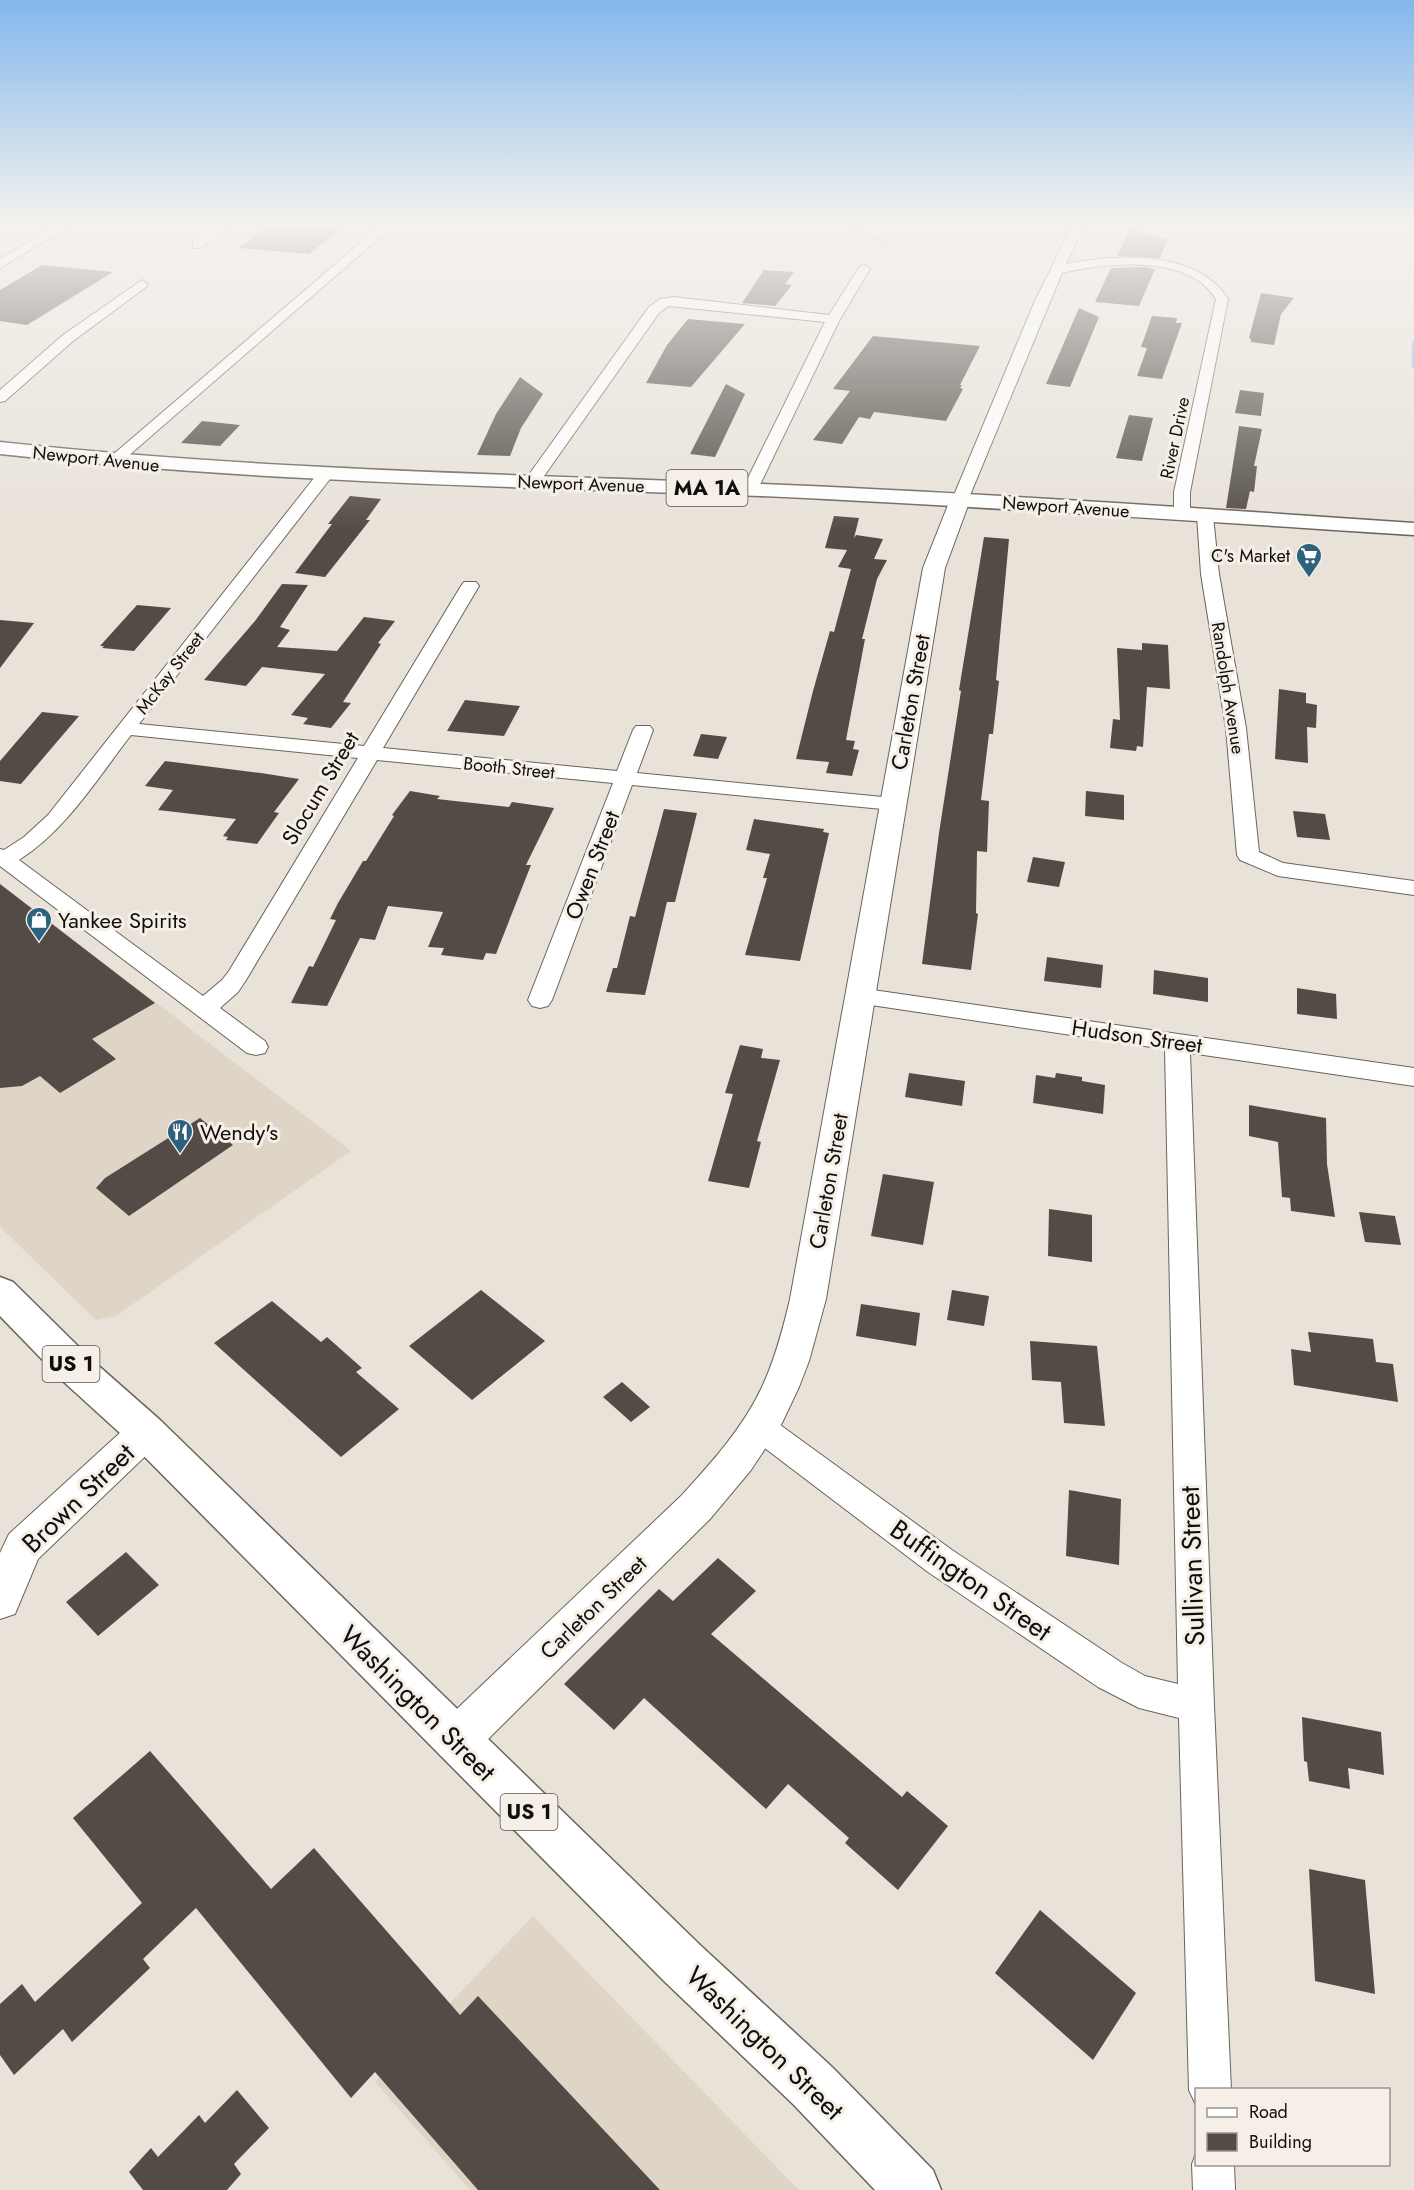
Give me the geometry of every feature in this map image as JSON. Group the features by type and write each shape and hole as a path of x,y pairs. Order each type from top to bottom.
{"main road":[{"name":"Newport Avenue","path":"0,448 206,469 324,476 750,490 960,500 1414,529"},
{"name":"Washington Street","path":"0,1292 79,1372 146,1432 682,1963 813,2086 913,2190"}],"street":[{"path":"0,398 81,328"},
{"path":"114,461 268,328"},
{"path":"531,483 641,328"},
{"path":"750,490 829,328"},
{"path":"960,500 1032,328"},
{"name":"River Drive","path":"1182,514 1182,492 1216,328"},
{"name":"McKay Street","path":"2,857 44,832 324,476"},
{"name":"Carleton Street","path":"456,1740 696,1507 744,1453 761,1428 790,1368 801,1332 934,568 960,500"},
{"name":"Randolph Avenue","path":"1205,516 1210,574 1236,728 1248,855 1252,859 1278,869 1414,888"},
{"name":"Slocum Street","path":"204,1008 230,986 238,975 470,586"},
{"name":"Booth Street","path":"126,729 625,780 893,804"},
{"name":"Owen Street","path":"540,1000 643,730"},
{"path":"2,857 256,1047"},
{"name":"Hudson Street","path":"859,996 1414,1077"},
{"name":"Sullivan Street","path":"1177,1042 1196,1705 1210,2088"},
{"name":"Buffington Street","path":"761,1428 939,1562 1110,1675 1139,1691 1196,1705"},
{"name":"Brown Street","path":"0,1599 22,1546 146,1432"},
{"path":"1213,2166 1214,2190"}],"shaded area":[{"path":"0,884 351,1151 116,1316 96,1320 0,1227"},
{"path":"533,1916 799,2190 470,2190 375,2082"}],"building":[{"path":"681,328 741,328 691,387 646,383 667,345"},
{"path":"1070,328 1094,328 1070,387 1046,384"},
{"path":"1148,328 1180,328 1162,379 1137,376 1147,348 1141,347"},
{"path":"1252,328 1278,328 1274,345 1251,342 1249,338"},
{"path":"873,336 980,346 960,385 963,389 946,421 874,412 870,419 859,417 842,444 813,440 850,391 833,389"},
{"path":"520,377 543,394 521,428 510,456 477,455 496,414"},
{"path":"726,384 745,394 715,457 690,454"},
{"path":"1240,390 1264,393 1261,416 1235,413"},
{"path":"1129,415 1153,418 1142,461 1116,458"},
{"path":"202,421 240,425 220,446 181,443"},
{"path":"1239,426 1262,429 1254,466 1257,466 1254,492 1250,491 1246,509 1226,508"},
{"path":"350,496 381,499 366,520 370,520 325,577 295,573 332,524 328,524"},
{"path":"834,516 859,518 854,538 856,535 883,539 874,559 887,560 877,579 862,639 865,639 846,740 855,741 853,749 859,750 852,776 826,773 829,762 796,759 830,631 834,632 851,569 838,567 847,550 825,548"},
{"path":"984,537 1009,539 996,680 999,681 993,734 989,734 981,800 989,801 987,852 977,851 976,913 978,914 971,970 922,964 961,691 959,690"},
{"path":"282,584 308,585 280,627 290,630 277,647 337,651 364,617 395,621 378,643 381,644 343,702 351,703 331,728 303,724 308,718 291,715 325,674 262,667 246,686 204,680 255,621"},
{"path":"137,605 171,608 134,651 102,648 104,646 100,646"},
{"path":"0,620 34,623 0,668"},
{"path":"1142,643 1168,645 1170,689 1147,687 1143,747 1137,746 1136,751 1110,748 1113,719 1120,720 1117,648 1142,650"},
{"path":"1279,689 1306,693 1306,703 1317,705 1316,728 1307,727 1308,763 1275,759"},
{"path":"465,700 520,706 504,736 447,731"},
{"path":"42,712 79,716 21,784 0,781 0,761"},
{"path":"701,734 727,737 718,759 693,756"},
{"path":"165,761 299,779 274,812 279,813 257,844 226,840 228,837 223,836 236,819 158,810 173,790 145,786"},
{"path":"410,791 440,796 437,799 509,807 512,802 554,808 526,865 531,865 496,954 486,953 483,960 441,955 444,948 428,947 443,912 388,906 375,940 360,938 327,1006 291,1003 309,966 313,967 336,920 330,919 338,903 394,816 392,815"},
{"path":"1086,791 1124,795 1124,820 1085,816"},
{"path":"664,809 697,813 675,902 667,902 645,995 606,992 613,968 617,968 630,916 635,917"},
{"path":"1293,811 1325,814 1330,840 1297,837"},
{"path":"754,819 824,829 823,832 829,833 800,961 745,955 767,878 763,878 770,854 746,850"},
{"path":"1033,857 1065,862 1059,887 1027,882"},
{"name":"Yankee Spirits","path":"0,884 155,1003 92,1039 116,1059 60,1093 40,1076 22,1086 0,1088"},
{"path":"1047,957 1103,965 1101,988 1044,981"},
{"path":"1154,970 1208,978 1208,1002 1153,994"},
{"path":"1297,988 1336,994 1337,1019 1297,1014"},
{"path":"740,1045 763,1049 761,1058 780,1060 757,1141 761,1142 749,1188 708,1181 733,1094 725,1093"},
{"path":"909,1073 965,1081 962,1106 905,1097"},
{"path":"1056,1073 1082,1077 1082,1081 1105,1085 1103,1114 1033,1103 1036,1075 1055,1078"},
{"path":"1249,1105 1326,1118 1327,1164 1335,1217 1291,1211 1290,1198 1282,1197 1278,1142 1249,1136"},
{"name":"Wendy's","path":"200,1118 233,1145 129,1216 96,1188 105,1178"},
{"path":"883,1174 934,1182 923,1245 871,1236"},
{"path":"1049,1209 1092,1215 1092,1262 1048,1256"},
{"path":"1359,1212 1395,1216 1401,1245 1365,1242"},
{"path":"481,1290 545,1341 472,1400 409,1346"},
{"path":"952,1290 989,1296 984,1326 947,1320"},
{"path":"272,1301 321,1342 327,1337 362,1368 356,1372 399,1409 341,1457 214,1343"},
{"path":"861,1304 920,1313 916,1346 856,1336"},
{"path":"1308,1332 1373,1339 1376,1362 1393,1364 1398,1402 1294,1385 1291,1349 1311,1352"},
{"path":"1030,1341 1097,1346 1105,1426 1064,1423 1061,1382 1032,1380"},
{"path":"622,1382 650,1407 631,1422 603,1397"},
{"path":"1069,1490 1121,1499 1119,1565 1066,1556"},
{"path":"126,1552 159,1585 98,1636 66,1602"},
{"path":"718,1558 756,1591 711,1634 902,1797 907,1791 948,1826 898,1890 845,1843 849,1838 788,1784 766,1809 644,1698 614,1730 564,1684 659,1589 673,1601"},
{"path":"1302,1717 1381,1732 1384,1775 1348,1768 1350,1789 1309,1781 1307,1762 1304,1761"},
{"path":"150,1751 271,1889 314,1848 460,2015 478,1996 660,2190 478,2190 375,2072 351,2098 196,1908 143,1959 150,1968 72,2042 63,2029 14,2075 0,2055 0,2004 22,1984 35,2002 142,1903 73,1818"},
{"path":"1309,1869 1365,1880 1375,1994 1315,1981"},
{"path":"1040,1910 1136,1993 1093,2060 995,1973"},
{"path":"237,2090 269,2128 234,2164 241,2174 227,2190 143,2190 129,2172 151,2148 158,2157 199,2115 205,2123"}],"waterway":[{"path":"1414,343 1414,366"}],"place":[{"name":"C's Market","path":"1309,579"},
{"name":"Yankee Spirits","path":"39,943"},
{"name":"Wendy's","path":"180,1155"}]}
